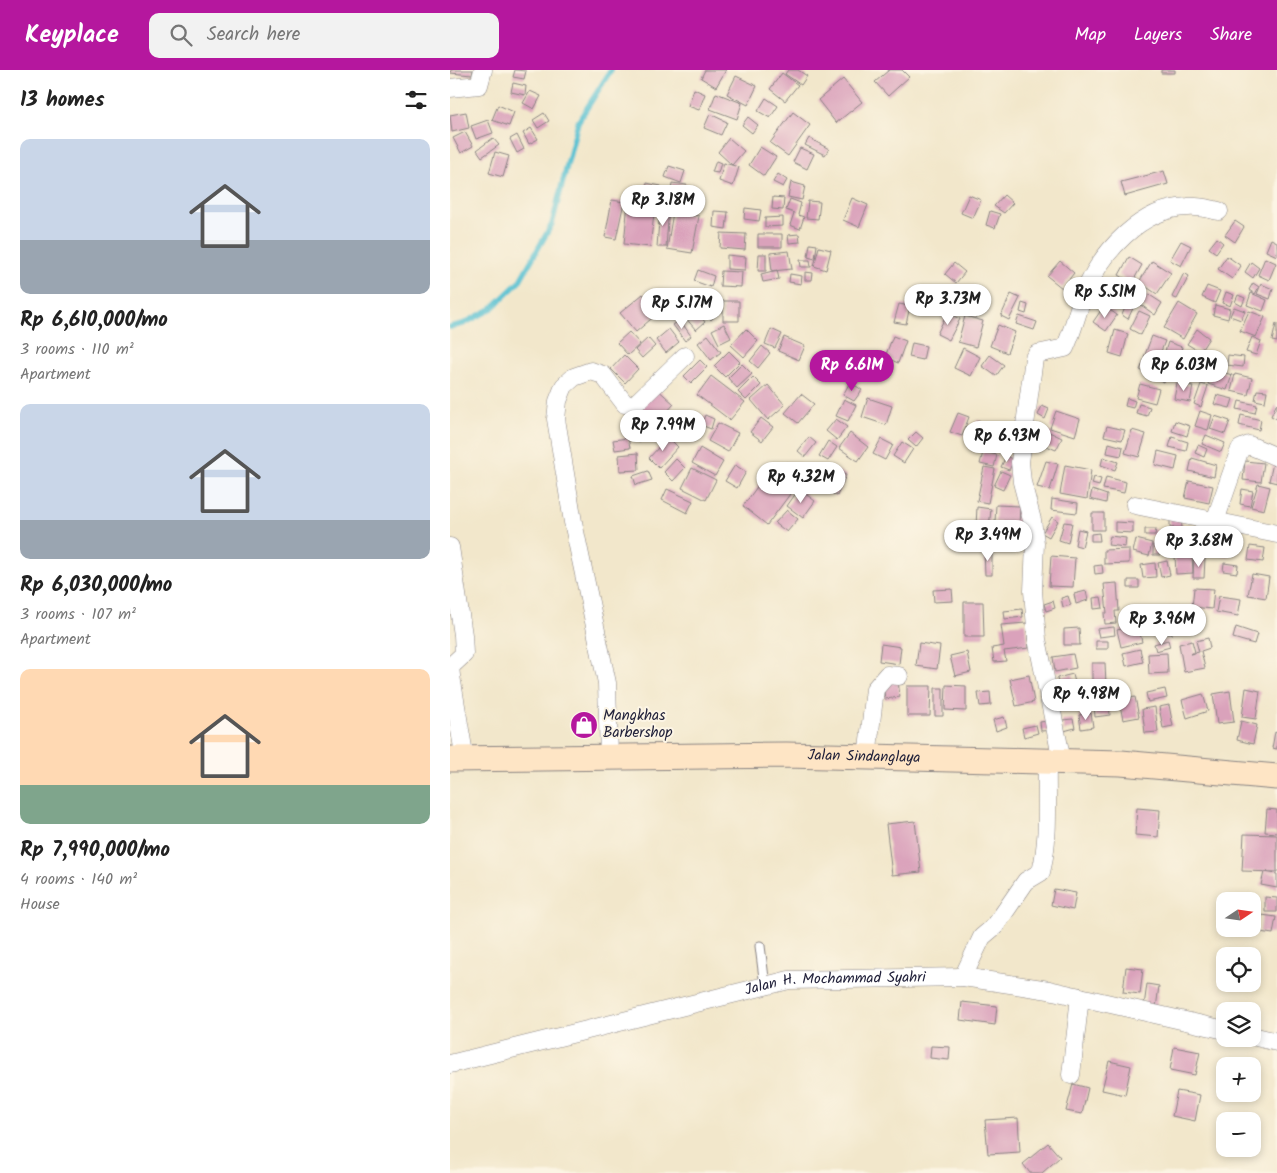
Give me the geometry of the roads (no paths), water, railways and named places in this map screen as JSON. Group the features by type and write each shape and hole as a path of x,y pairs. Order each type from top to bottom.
{"street":[{"path":"450,88 479,85 482,70"},
{"path":"963,977 982,937 995,926 1026,881 1040,872 1045,855 1054,761 1037,639 1033,591 1035,543 1032,520 1022,482 1020,462 1034,358 1037,354 1065,348 1085,293 1109,249 1144,221 1168,210 1189,206 1219,211"},
{"path":"609,758 607,683 573,522 556,419 558,401 564,386 574,377 591,371 604,375 625,404 633,406 685,356"},
{"path":"1215,521 1240,449 1249,445 1277,457"},
{"path":"1135,505 1277,534"},
{"path":"450,547 464,654 450,667 457,759"},
{"path":"867,757 875,689 887,675 899,676"},
{"name":"Jalan Sindanglaya","path":"457,759 786,755 1121,763 1277,777"},
{"name":"Jalan H. Mochammad Syahri","path":"450,1064 788,980 963,977 1080,996 1216,1028"},
{"path":"1070,1075 1080,996"},
{"path":"1261,1038 1277,1042"}],"lane":[{"path":"760,946 766,986"}],"waterway":[{"path":"450,327 463,324 491,309 519,282 552,224 578,122 611,70"}],"place":[{"name":"Mangkhas Barbershop","path":"584,725"}]}
